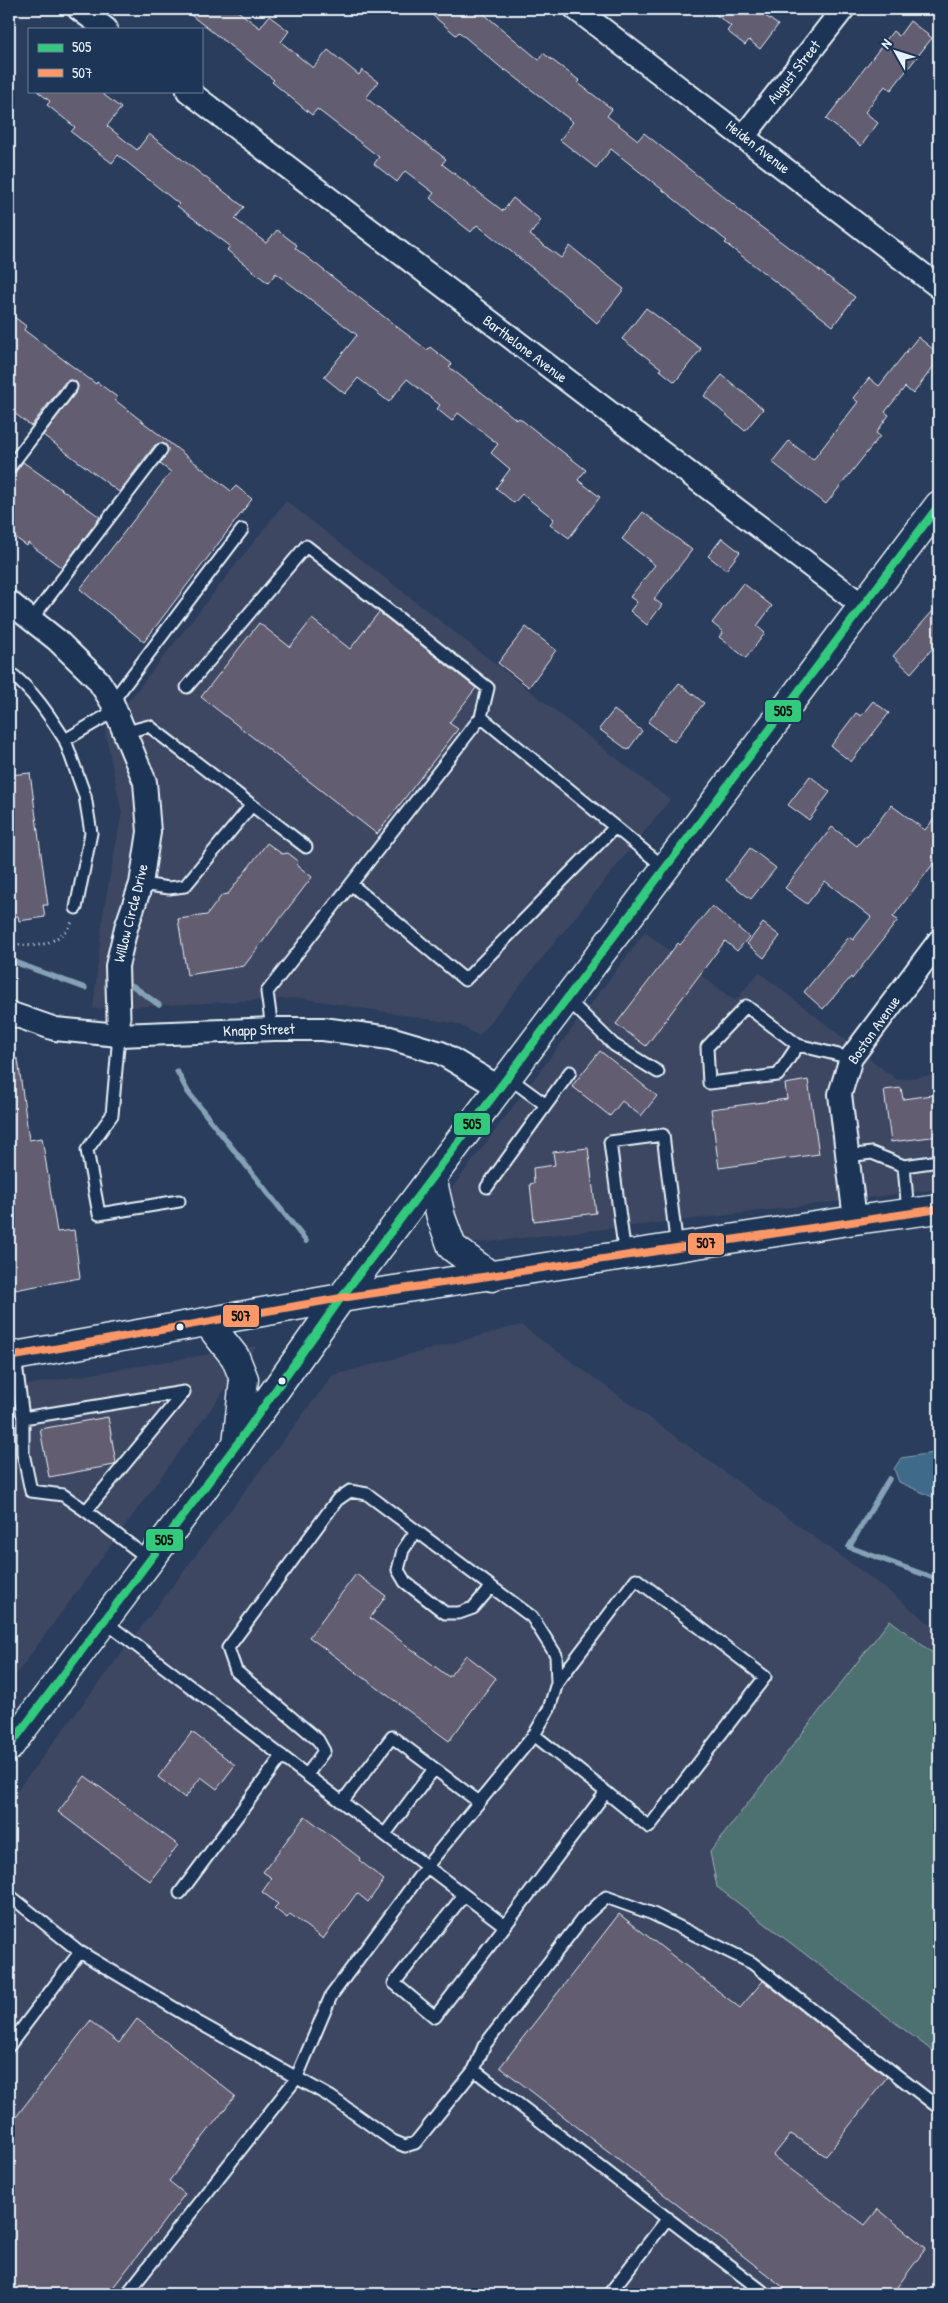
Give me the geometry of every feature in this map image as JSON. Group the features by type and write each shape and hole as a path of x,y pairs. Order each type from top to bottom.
{"main road":[{"path":"9,1747 237,1444 341,1298 939,505"},
{"path":"432,1178 441,1217 452,1248 492,1277"},
{"path":"12,1357 341,1298 492,1277 854,1220 939,1209"},
{"path":"208,1323 235,1357 244,1378 237,1444"}],"street":[{"path":"79,9 105,28"},
{"name":"Heiden Avenue","path":"576,9 939,287"},
{"name":"August Street","path":"744,136 843,9"},
{"name":"Barthelone Avenue","path":"189,92 863,606"},
{"name":"Willow Circle Drive","path":"9,602 57,640 98,680 114,706 126,732 145,782 148,832 141,884 126,928 117,966 119,1035"},
{"name":"Boston Avenue","path":"854,1220 840,1094 851,1058 939,941"},
{"name":"Knapp Street","path":"9,1014 55,1029 119,1035 272,1029 324,1029 390,1038 441,1053 504,1082"}],"lane":[{"path":"9,468 71,387"},
{"path":"32,620 161,450"},
{"path":"65,740 114,706 242,530"},
{"path":"187,687 306,546 488,688 481,717 267,992 272,1029"},
{"path":"9,672 20,680 46,709 65,740 85,796 91,834 75,913"},
{"path":"481,717 665,868"},
{"path":"126,732 149,726 306,847"},
{"path":"141,884 169,888 185,886 252,805"},
{"path":"351,884 465,980 615,827"},
{"path":"567,999 614,1045 658,1072"},
{"path":"798,1045 778,1076 709,1083 707,1047 746,1006 798,1045 851,1058"},
{"path":"119,1035 112,1115 87,1150 99,1214 179,1201"},
{"path":"487,1186 570,1072"},
{"path":"504,1082 546,1105"},
{"path":"625,1256 610,1142 663,1135 677,1248"},
{"path":"847,1156 872,1153 904,1166 939,1160"},
{"path":"904,1166 908,1213"},
{"path":"12,1357 23,1418 23,1453 31,1492 63,1495 150,1560"},
{"path":"23,1418 184,1392 86,1511"},
{"path":"307,1775 324,1751 318,1740 236,1671 228,1648 337,1500 350,1491 367,1494 532,1617 556,1655 557,1683"},
{"path":"416,1531 403,1550 398,1570 405,1582 445,1613 459,1613 473,1608 491,1587"},
{"path":"127,2294 296,2079 332,1996 427,1866 534,1735 548,1709 557,1683 636,1579 765,1677 649,1827 534,1735"},
{"path":"104,1622 505,1926"},
{"path":"342,1802 392,1737 479,1802"},
{"path":"180,1893 282,1756"},
{"path":"384,1834 434,1769"},
{"path":"464,1894 394,1982 435,2017 606,1792"},
{"path":"9,1895 80,1952 296,2079 331,2097 393,2141 405,2146 415,2143 474,2070 484,2046 582,1919 606,1897 653,1914 752,1963 939,2108"},
{"path":"9,2046 80,1952"},
{"path":"474,2070 766,2294"},
{"path":"610,2294 668,2218"}],"path":[{"path":"9,942 26,946 44,944 58,938 66,931 75,913"}],"shaded area":[{"path":"286,501 670,800 479,1036 458,1024 301,998 93,1009 104,908 122,813 105,731"},
{"path":"645,932 735,1001 759,972 897,1080 939,1074 939,1189 460,1245 427,1221"},
{"path":"521,1325 882,1586 939,1631 939,2294 9,2294 9,1801 333,1375"},
{"path":"257,1346 9,1684 9,1388"},
{"path":"939,1452 939,1500 899,1482 894,1469 901,1458"}],"green space":[{"path":"890,1620 939,1658 939,2056 717,1887 710,1852"}],"building":[{"path":"183,9 235,9 260,28 269,16 289,31 281,42 313,68 328,50 359,75 362,70 378,82 366,98 446,159 442,164 503,211 513,198 541,220 530,235 561,258 570,246 624,289 597,323 545,278 477,225 471,232 457,221 430,198 434,193 405,171 397,182 374,164 379,157 317,109 312,115 272,82 274,80"},
{"path":"425,9 478,9 539,60 543,53 580,81 578,83 612,109 607,116 638,140 644,133 737,209 855,297 833,326 725,243 727,241 611,149 596,168 560,140 573,122 505,71 459,32 456,35"},
{"path":"708,9 756,9 778,25 760,49 749,40 745,45 727,31 731,26"},
{"path":"910,21 932,38 891,90 885,86 865,112 878,123 861,146 826,119 893,31 899,36"},
{"path":"38,92 100,92 121,108 107,126 137,150 149,134 244,207 235,219 266,243 277,230 297,245 295,248 427,350 430,347 452,364 449,367 586,470 578,480 600,497 569,538 550,524 554,519 522,494 514,503 496,488 510,469 491,453 498,444 458,413 452,421 437,409 440,405 407,379 389,402 358,378 345,394 324,377 357,335 276,273 268,283 227,250 230,246 177,206 179,204 118,155 112,163 71,132 75,127 47,105 50,101"},
{"path":"646,308 701,349 675,382 660,370 661,368 622,339"},
{"path":"9,313 26,326 24,330 96,384 97,382 117,397 115,400 231,491 236,486 252,499 144,642 80,589 171,472 160,464 167,454 168,448 162,443 155,445 119,492 43,435 77,391 78,385 75,381 69,380 65,382 31,426 9,409"},
{"path":"918,337 939,354 939,359 913,394 905,387 885,412 889,415 876,433 880,436 826,504 772,462 789,441 813,460 858,402 853,398 869,378 879,386"},
{"path":"722,375 763,409 745,431 704,396"},
{"path":"23,462 100,517 62,568 28,543 27,546 9,533 9,475 15,473"},
{"path":"643,512 692,550 654,599 662,605 647,625 630,611 637,602 630,597 655,565 622,539"},
{"path":"722,538 740,552 726,570 708,556"},
{"path":"743,583 772,606 757,626 765,633 746,658 719,637 723,632 712,623"},
{"path":"939,604 939,641 911,673 893,656"},
{"path":"379,612 476,688 449,723 458,729 377,834 201,697 259,623 290,647 312,619 350,649"},
{"path":"526,627 556,650 529,687 498,663"},
{"path":"679,683 704,703 674,742 648,722"},
{"path":"873,701 889,713 851,762 831,746 856,713 861,716"},
{"path":"614,710 642,731 628,750 599,729"},
{"path":"30,773 48,905 43,905 45,917 19,921 18,916 9,917 9,775"},
{"path":"810,776 830,792 809,820 788,805"},
{"path":"891,805 925,830 939,813 939,856 893,917 898,920 852,979 851,977 823,1009 804,992 849,937 853,940 871,917 825,881 807,904 785,888 832,827 857,846 865,836 867,837"},
{"path":"267,843 282,854 288,853 297,860 298,866 312,877 244,966 187,975 178,919 207,915 222,895 228,894"},
{"path":"750,848 776,868 751,899 726,880"},
{"path":"712,906 749,937 737,951 725,941 646,1046 616,1024 678,943 680,945"},
{"path":"763,923 780,936 764,958 747,944"},
{"path":"600,1051 657,1096 641,1116 622,1101 610,1116 572,1086"},
{"path":"9,1059 18,1059 29,1140 42,1138 57,1232 74,1230 80,1278 9,1291"},
{"path":"808,1080 819,1154 719,1168 711,1109 787,1099 785,1084"},
{"path":"901,1088 903,1099 939,1094 939,1136 891,1142 884,1090"},
{"path":"588,1148 596,1213 534,1221 530,1184 534,1183 533,1168 555,1165 553,1152"},
{"path":"108,1417 116,1463 114,1465 49,1477 40,1429"},
{"path":"356,1574 386,1596 370,1618 449,1677 466,1655 496,1678 449,1741 309,1637"},
{"path":"192,1732 235,1765 217,1789 201,1777 185,1798 158,1777"},
{"path":"85,1776 178,1845 150,1881 58,1812"},
{"path":"305,1816 360,1858 359,1860 384,1880 368,1902 357,1893 323,1939 290,1914 287,1918 274,1908 278,1904 262,1892 272,1878 263,1872"},
{"path":"619,1914 740,2008 763,1981 887,2077 826,2156 791,2134 773,2156 865,2225 878,2209 926,2248 892,2294 792,2294 500,2067"},
{"path":"137,2019 235,2096 169,2181 185,2194 108,2294 9,2294 9,2126 90,2021 119,2043"}],"waterway":[{"path":"9,960 85,988"},
{"path":"133,986 159,1005"},
{"path":"177,1071 188,1092 306,1241"},
{"path":"889,1479 849,1547 939,1580"}],"transit line":[{"name":"505","path":"9,1747 237,1444 341,1298 939,505"},
{"name":"507","path":"9,1357 341,1298 939,1209"}]}
